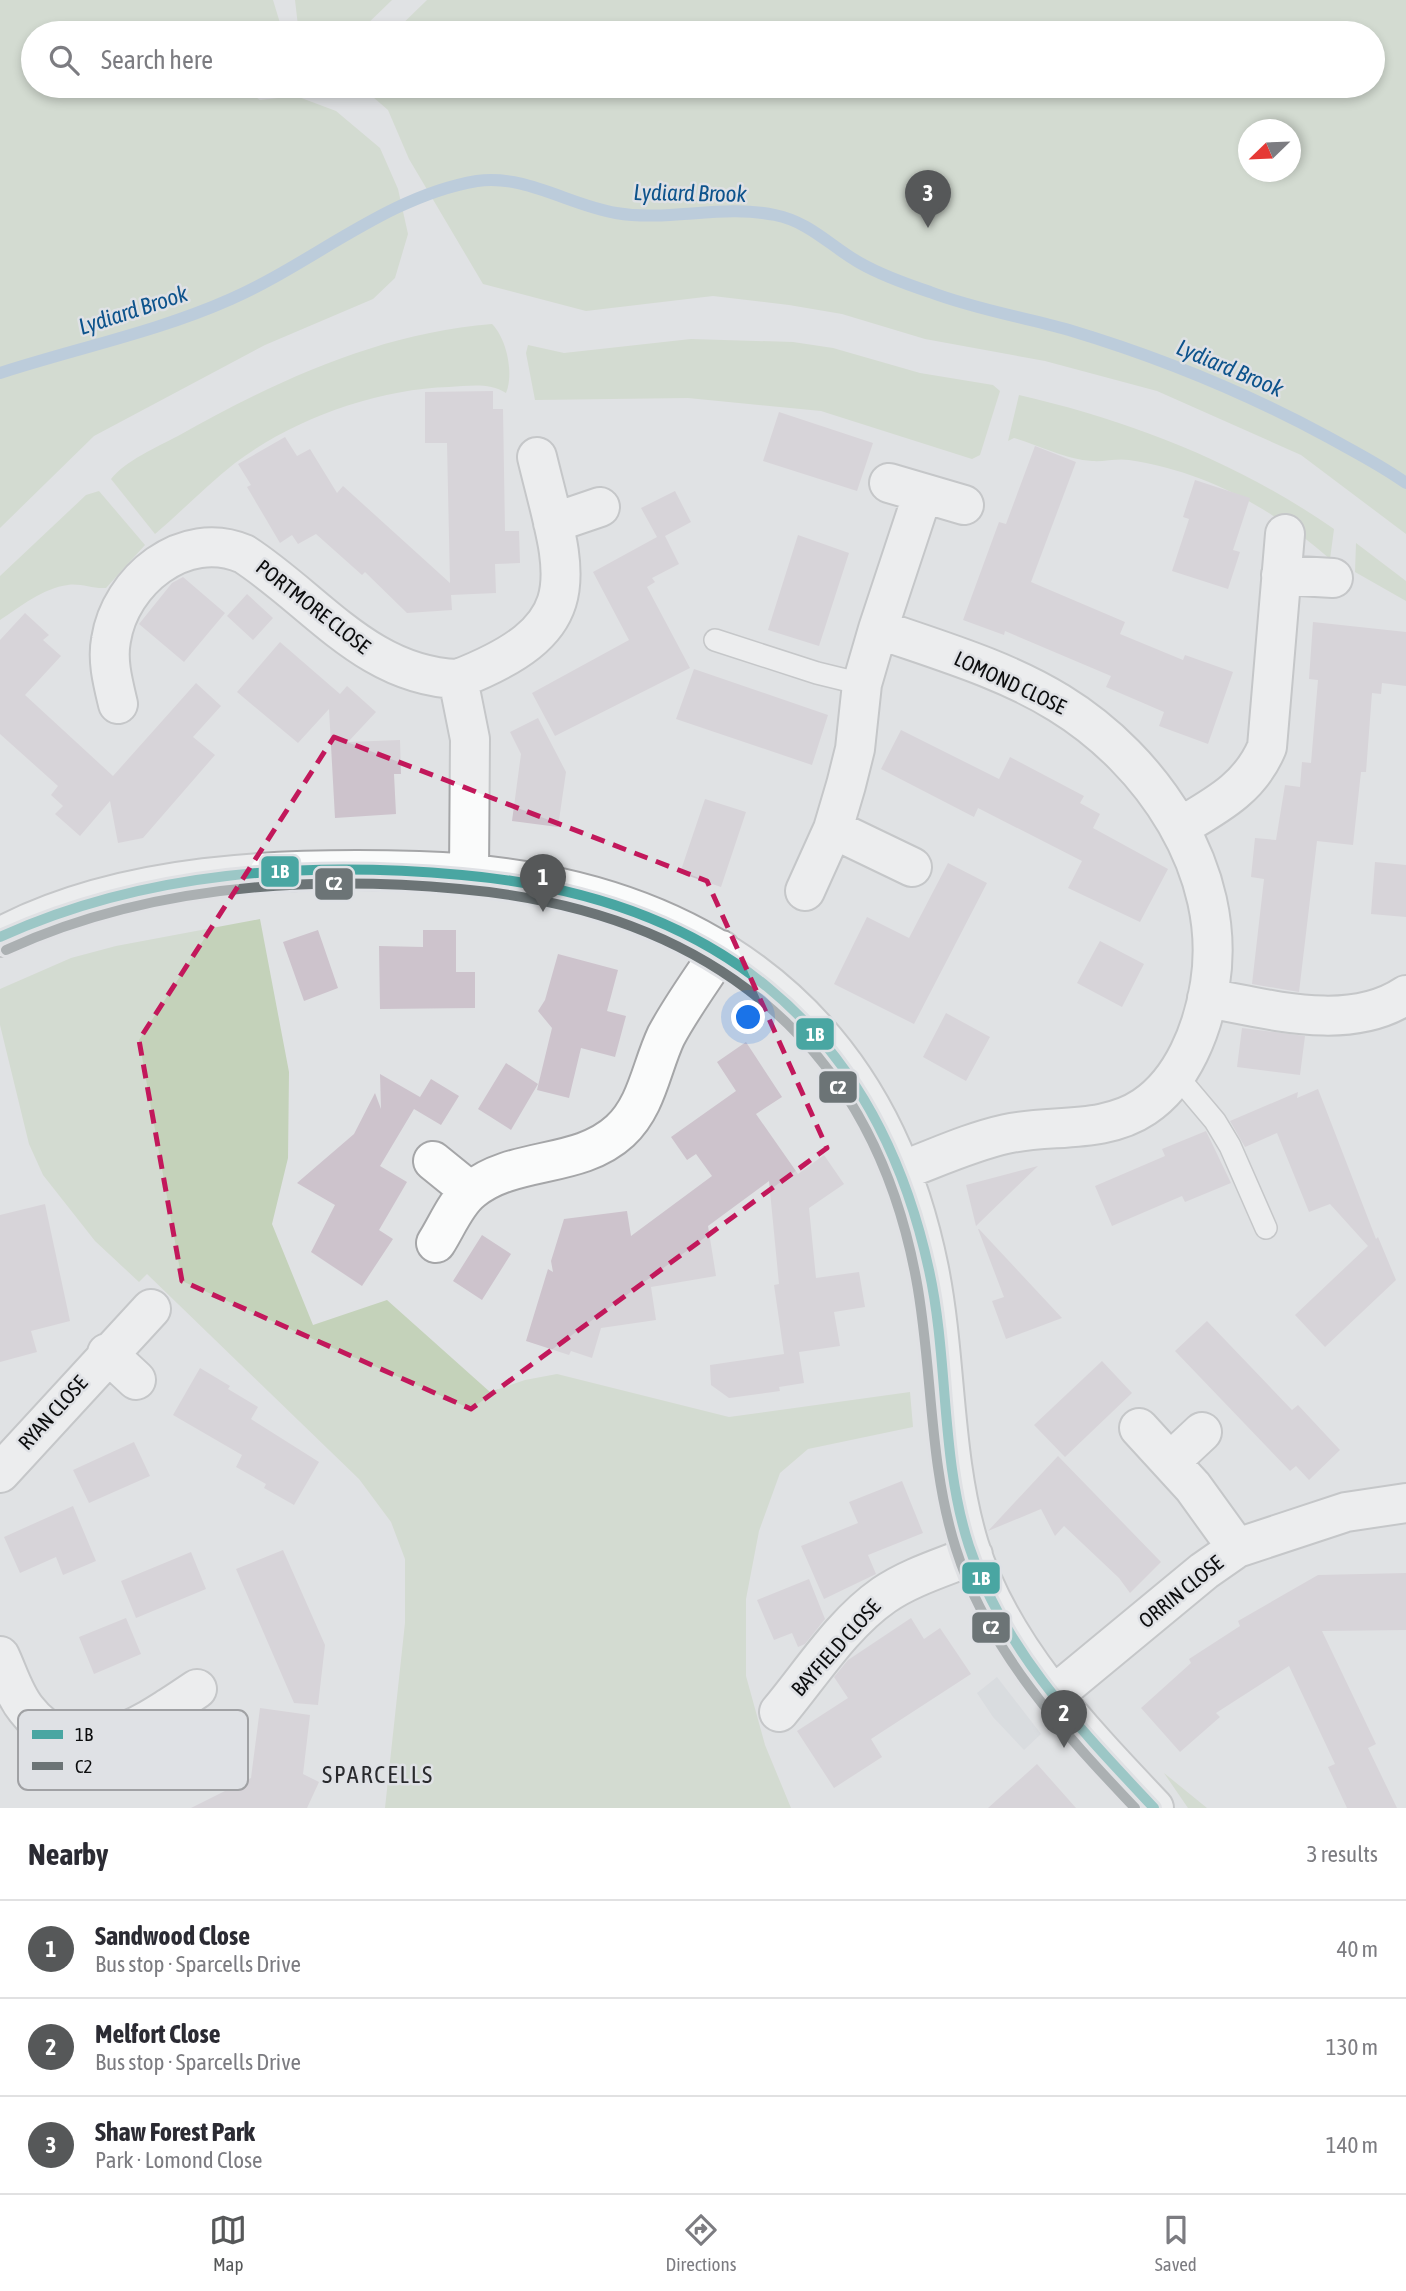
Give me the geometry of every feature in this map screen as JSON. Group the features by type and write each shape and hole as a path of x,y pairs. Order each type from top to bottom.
{"street":[{"path":"469,873 470,739 458,679 515,652 537,635 556,610 562,583 553,523 537,457"},
{"path":"805,891 833,829 855,749 862,684 878,629 906,488 964,505"},
{"path":"553,523 600,507"},
{"path":"1180,827 1242,787 1261,762 1270,727 1285,534"},
{"name":"PORTMORE CLOSE","path":"118,704 112,677 110,642 123,608 144,578 158,566 183,551 207,545 230,548 260,564 350,639 379,658 432,676 458,679"},
{"path":"1281,575 1333,578"},
{"name":"LOMOND CLOSE","path":"878,629 997,673 1058,702 1108,738 1146,781 1180,827 1201,878 1212,925 1212,967 1207,998 1177,1076 1144,1108 1123,1117 1081,1127 1029,1129 1003,1135 901,1171"},
{"path":"833,829 912,867"},
{"path":"0,937 66,909 115,893 161,884 238,876 364,870 469,873 550,884 629,906 689,931 721,950 779,995 825,1042 868,1105 901,1171 919,1225 930,1274 953,1465 973,1555 1015,1641 1054,1695 1154,1808"},
{"path":"436,1243 470,1191 492,1178 596,1147 622,1130 641,1102 665,1038 721,950"},
{"path":"1207,998 1308,1014 1348,1016 1376,1010 1406,995"},
{"path":"433,1161 470,1191"},
{"name":"RYAN CLOSE","path":"0,1473 151,1308"},
{"path":"107,1353 136,1380"},
{"path":"1139,1428 1171,1461 1237,1548"},
{"path":"1171,1461 1202,1432"},
{"name":"ORRIN CLOSE","path":"1054,1695 1204,1571 1237,1548 1346,1512 1405,1496"},
{"name":"BAYFIELD CLOSE","path":"779,1712 859,1617 876,1601 899,1586 973,1555"},
{"path":"0,1656 26,1710"},
{"path":"164,1710 183,1698 185,1710"}],"lane":[{"path":"715,640 817,673 862,684"},
{"path":"1177,1076 1215,1121 1230,1146 1266,1228"}],"highlighted area":[{"path":"334,737 707,881 827,1148 471,1409 182,1281 139,1040"}],"shaded area":[{"path":"997,1677 1041,1734 1024,1750 993,1717 977,1693"}],"green space":[{"path":"0,0 273,0 279,21 21,21 21,98 301,98 336,111 380,148 398,189 408,234 395,278 373,299 265,345 94,436 0,528"},
{"path":"295,0 392,0 370,21 297,21"},
{"path":"427,0 1406,0 1406,534 1301,455 1157,391 1045,361 925,339 842,314 789,305 713,296 586,311 483,284 409,159 388,110 374,98 1385,98 1385,21 405,21"},
{"path":"492,324 502,338 508,357 506,393 493,387 478,386 422,389 365,400 309,420 258,447 235,463 155,534 111,479 124,466 142,455 215,416 329,363 409,338"},
{"path":"691,339 793,342 833,348 920,373 993,385 1000,391 980,455 972,459 821,411 688,398 535,400 526,353 528,345 564,353"},
{"path":"1019,395 1143,431 1222,464 1261,484 1334,529 1330,559 1261,508 1212,483 1185,473 1129,460 1082,460 1014,438 1008,441"},
{"path":"99,491 145,545 106,588 73,585 59,587 32,599 0,620 0,576 86,495"},
{"path":"1356,543 1406,581 1406,601 1355,572"},
{"path":"260,919 289,1072 288,1158 272,1224 313,1325 387,1300 490,1392 525,1380 557,1374 729,1417 910,1392 913,1427 808,1449 780,1473 759,1531 746,1599 746,1676 765,1745 791,1808 385,1808 405,1623 405,1559 391,1522 359,1479 147,1274 139,1282 95,1241 43,1175 29,1144 0,1025 0,989 71,958 116,946"},
{"path":"1164,1773 1207,1808 1188,1808"}],"building":[{"path":"493,391 493,409 503,409 505,531 519,531 520,563 495,564 496,593 451,595 452,610 407,613 365,572 362,575 316,534 298,544 292,535 280,543 247,487 251,485 238,464 285,437 297,456 310,449 337,493 343,486 450,583 447,443 425,443 425,392"},
{"path":"779,412 873,443 857,491 763,461"},
{"path":"1035,446 1076,462 1031,582 1125,622 1120,634 1183,660 1185,655 1233,672 1208,744 1159,726 1164,712 1106,687 1111,676 1005,631 1004,635 963,620 999,522 1006,524"},
{"path":"1195,480 1250,498 1233,550 1240,552 1228,589 1172,571 1189,519 1183,517"},
{"path":"675,491 691,522 665,536 679,564 652,578 655,582 647,587 690,668 555,736 532,693 629,640 593,572 657,537 641,508"},
{"path":"798,535 849,553 819,646 768,630"},
{"path":"183,577 225,613 184,662 139,624 172,583"},
{"path":"247,594 273,618 253,640 227,616"},
{"path":"25,613 49,635 43,640 61,656 25,695 113,776 196,683 221,706 193,737 215,755 143,838 118,843 110,801 80,836 55,814 63,806 51,795 58,786 0,734 0,640"},
{"path":"1313,622 1406,632 1406,686 1382,683 1381,694 1372,693 1366,772 1361,772 1353,845 1317,841 1299,992 1252,984 1264,879 1251,877 1255,838 1276,840 1285,785 1300,787 1302,762 1311,763 1318,680 1309,679"},
{"path":"280,642 340,694 347,686 376,712 348,742 400,740 401,774 394,774 396,814 335,818 329,709 298,743 237,692"},
{"path":"694,669 828,715 812,765 676,719"},
{"path":"538,718 566,772 558,827 512,821 521,754 510,732"},
{"path":"901,730 999,779 1010,757 1084,796 1080,803 1100,814 1093,828 1168,869 1140,922 1068,888 1082,861 978,808 974,817 881,769"},
{"path":"705,799 746,812 721,887 680,873"},
{"path":"1375,862 1406,865 1406,917 1371,914"},
{"path":"948,863 987,883 914,1024 834,984 867,917 909,938"},
{"path":"318,930 338,988 304,1001 283,942"},
{"path":"423,930 456,930 456,972 475,972 475,1008 380,1009 379,946 423,947"},
{"path":"1100,941 1144,964 1122,1007 1077,983"},
{"path":"558,954 618,970 607,1011 626,1016 615,1057 581,1048 569,1098 537,1090 552,1028 538,1011 545,1000"},
{"path":"946,1013 990,1037 966,1081 923,1057"},
{"path":"1242,1028 1305,1036 1300,1075 1237,1067"},
{"path":"746,1042 782,1097 756,1114 798,1174 824,1155 844,1184 809,1208 816,1278 859,1272 865,1307 834,1312 840,1346 799,1352 804,1383 779,1387 780,1391 729,1398 711,1385 710,1365 784,1354 774,1285 779,1284 769,1181 708,1226 716,1276 651,1287 656,1320 601,1328 592,1358 571,1351 569,1355 526,1341 548,1269 553,1272 551,1261 564,1219 627,1211 631,1236 712,1176 696,1154 687,1160 671,1137 736,1091 717,1062"},
{"path":"506,1063 538,1084 511,1130 478,1109"},
{"path":"380,1074 420,1097 431,1079 459,1096 441,1125 414,1109 380,1166 407,1182 379,1230 393,1239 362,1286 311,1252 335,1205 297,1183 354,1134 375,1093 381,1109"},
{"path":"1318,1089 1376,1239 1378,1237 1396,1280 1325,1347 1295,1315 1368,1246 1330,1204 1309,1212 1277,1133 1245,1147 1230,1121 1298,1092 1297,1098"},
{"path":"1206,1131 1231,1183 1185,1202 1182,1196 1112,1226 1095,1186 1165,1156 1162,1149"},
{"path":"1038,1166 976,1226 966,1185"},
{"path":"45,1204 70,1321 31,1331 37,1352 0,1362 0,1215"},
{"path":"978,1229 1062,1318 1006,1339 992,1301 1004,1297"},
{"path":"482,1235 511,1254 482,1300 453,1281"},
{"path":"1207,1321 1292,1410 1298,1405 1340,1450 1309,1480 1296,1466 1290,1471 1175,1351"},
{"path":"1102,1361 1132,1393 1065,1457 1034,1425"},
{"path":"200,1368 258,1407 251,1419 319,1462 294,1505 264,1488 266,1484 236,1467 242,1455 173,1415"},
{"path":"134,1442 150,1476 89,1503 73,1470"},
{"path":"1058,1456 1161,1562 1130,1593 1119,1578 1064,1526 1055,1536 1041,1509 988,1531"},
{"path":"902,1481 923,1533 868,1555 876,1574 824,1599 801,1546 858,1523 849,1502"},
{"path":"73,1506 96,1561 63,1575 56,1557 20,1573 4,1537"},
{"path":"283,1550 325,1645 318,1705 294,1703 236,1569"},
{"path":"191,1552 206,1589 136,1618 121,1581"},
{"path":"1406,1573 1406,1630 1322,1631 1376,1744 1368,1748 1397,1808 1347,1808 1328,1767 1335,1764 1289,1666 1216,1713 1220,1717 1180,1752 1141,1708 1191,1663 1189,1659 1240,1626 1238,1621 1318,1575"},
{"path":"809,1579 825,1619 805,1644 798,1647 792,1633 774,1640 757,1600"},
{"path":"126,1618 141,1654 94,1674 79,1637"},
{"path":"911,1618 924,1639 940,1628 971,1674 871,1739 882,1757 834,1788 797,1731 848,1698 834,1677 848,1660"},
{"path":"260,1708 310,1715 303,1774 319,1782 307,1808 191,1808 227,1790 248,1790 248,1780 251,1778"},
{"path":"1037,1764 1076,1808 988,1808"}],"waterway":[{"name":"Lydiard Brook","path":"0,373 203,311 261,284 381,215 412,201 444,189 477,181 495,180 530,186 616,213 655,216 735,211 787,218 809,229 860,263 903,282 964,303 1103,341 1233,390 1328,437 1406,483"}],"transit line":[{"name":"1B","path":"0,937 55,915 111,898 169,885 285,871 403,871 462,875 551,888 632,911 705,944 768,988 823,1042 868,1107 904,1183 929,1270 935,1304 953,1478 969,1546 984,1584 1002,1620 1047,1687 1099,1749 1154,1808"},
{"name":"C2","path":"6,950 60,928 171,898 286,885 402,885 460,889 546,902 626,924 697,957 760,1000 815,1053 859,1117 893,1192 916,1278 940,1482 956,1549 970,1586 987,1622 1030,1688 1081,1750 1135,1808"}],"place":[{"name":"Shaw Forest Park","path":"928,228"},
{"name":"Sandwood Close","path":"543,912"},
{"name":"Melfort Close","path":"1064,1748"}],"district":[{"name":"SPARCELLS","path":"378,1775"}]}
